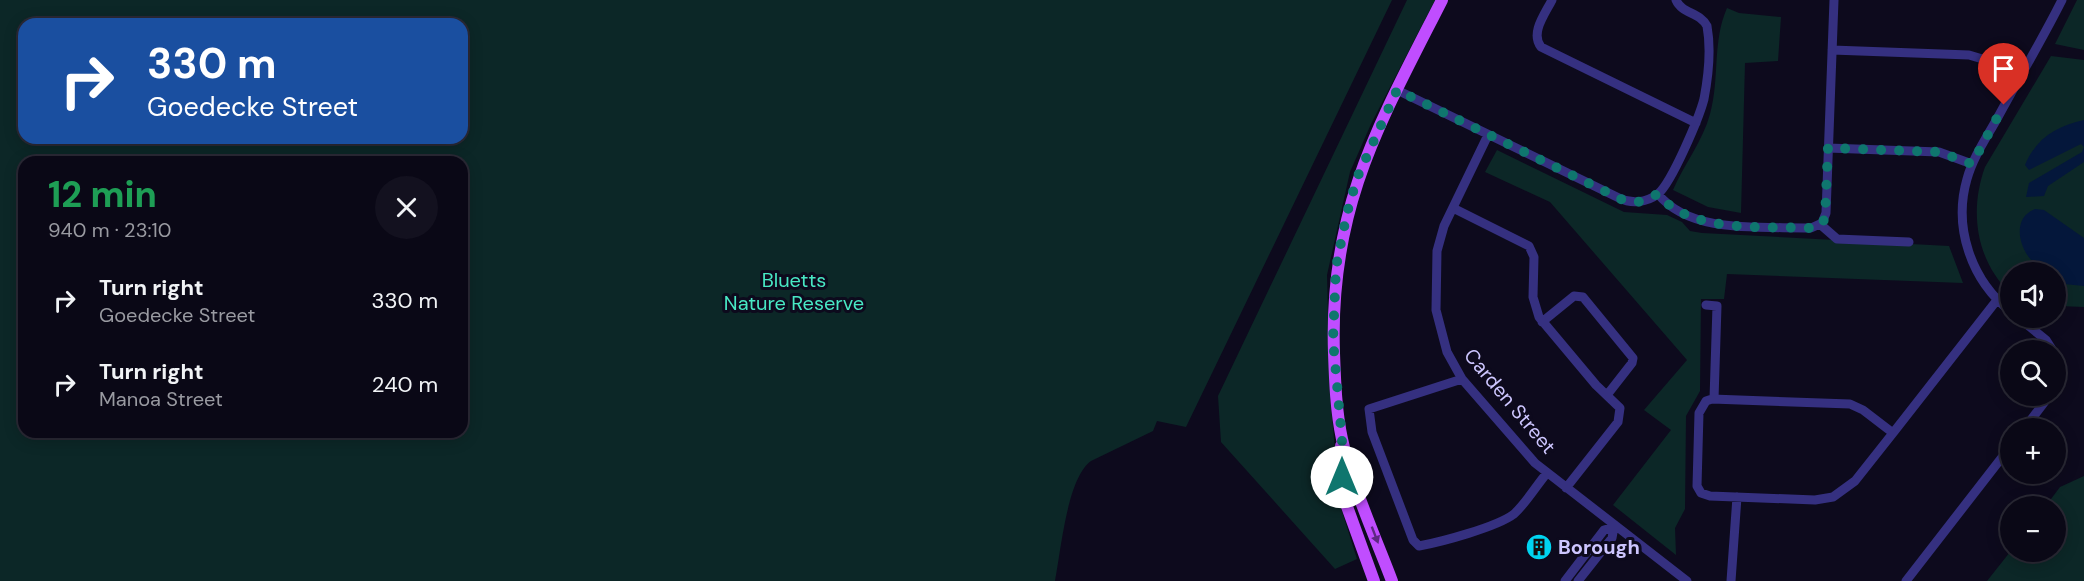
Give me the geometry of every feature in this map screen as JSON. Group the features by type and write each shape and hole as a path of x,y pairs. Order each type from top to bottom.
{"main road":[{"path":"1374,581 1345,501 1341,471 1342,440 1333,340 1338,258 1357,178 1397,90 1442,0"},
{"path":"1342,440 1392,581"}],"street":[{"path":"1552,0 1537,32 1536,39 1540,47 1696,123"},
{"path":"1397,90 1623,200 1638,202 1658,194 1668,181 1696,123 1706,87 1708,28 1702,18 1681,8 1676,0"},
{"path":"1821,225 1826,213 1834,0"},
{"path":"2000,303 1980,279 1967,245 1963,200 1972,164 2062,0"},
{"path":"1832,50 1969,55 2023,71"},
{"name":"Carden Street","path":"1488,135 1453,208 1437,251 1435,299 1443,342 1462,379 1527,456 1687,581"},
{"path":"1828,148 1939,152 1972,164"},
{"path":"1658,194 1667,203 1710,224 1811,228 1821,225"},
{"path":"1453,208 1529,246 1534,254 1534,302 1542,322 1620,408 1619,420 1566,488"},
{"path":"1821,225 1837,239 1909,242"},
{"path":"1542,322 1574,296 1583,297 1633,358 1632,363 1607,396"},
{"path":"1893,433 1863,410 1850,404 1714,399 1706,401 1699,410 1696,484 1706,495 1815,500 1833,497 1855,481 1893,433 1997,300"},
{"path":"1706,305 1717,306 1714,399"},
{"path":"2032,328 2047,340"},
{"path":"1462,379 1369,409 1372,432 1413,540 1419,546 1430,544 1482,528 1513,514 1547,473"},
{"path":"2032,418 2041,406"},
{"path":"1906,581 2000,460"},
{"path":"1731,581 1737,497"},
{"path":"1564,581 1604,530 1614,527 1612,538 1578,581"}],"green space":[{"name":"Bluetts Nature Reserve","path":"0,0 1392,0 1186,427 1157,421 1153,431 1091,461 1083,470 1076,483 1066,516 1055,581 0,581"},
{"path":"1407,0 1435,0 1371,124 1350,172 1327,275 1330,395 1340,505 1357,559 1335,569 1221,442 1218,396"},
{"path":"2077,0 2084,0 2084,50 2055,44"},
{"path":"1727,8 1739,13 1781,17 1778,61 1745,63 1741,213 1708,207 1673,190 1703,134 1710,114 1715,87 1719,34"},
{"path":"2051,56 2084,60 2084,307 2066,306 2066,262 2000,262 1999,280 1983,250 1977,218 1977,201 1985,167"},
{"path":"1497,150 1624,212 1667,215 1682,222 1690,231 1949,246 1963,283 1727,274 1724,299 1701,299 1700,391 1686,416 1685,509 1675,528 1676,555 1613,505 1671,430 1644,410 1687,360 1550,202 1485,172"},
{"path":"2084,476 2084,581 1987,581 2002,562 2066,562 2066,496 2053,496 2060,487"}],"water":[{"path":"2084,120 2084,147 2081,144 2029,170 2025,165 2041,140 2056,130"},
{"path":"2084,147 2084,162 2048,186 2044,196 2026,197 2029,183 2082,152"},
{"path":"2035,209 2044,210 2084,238 2084,286 2066,284 2066,262 2033,262 2028,256 2022,246 2020,235 2021,224 2026,215"}],"place":[{"name":"Borough","path":"1539,547"}],"route":[{"path":"1342,477 1342,440 1333,340 1336,267 1342,231 1357,178 1397,90 1623,200 1638,202 1658,194 1667,203 1710,224 1811,228 1821,225 1825,218 1828,148 1939,152 1972,164 2004,105"}]}
